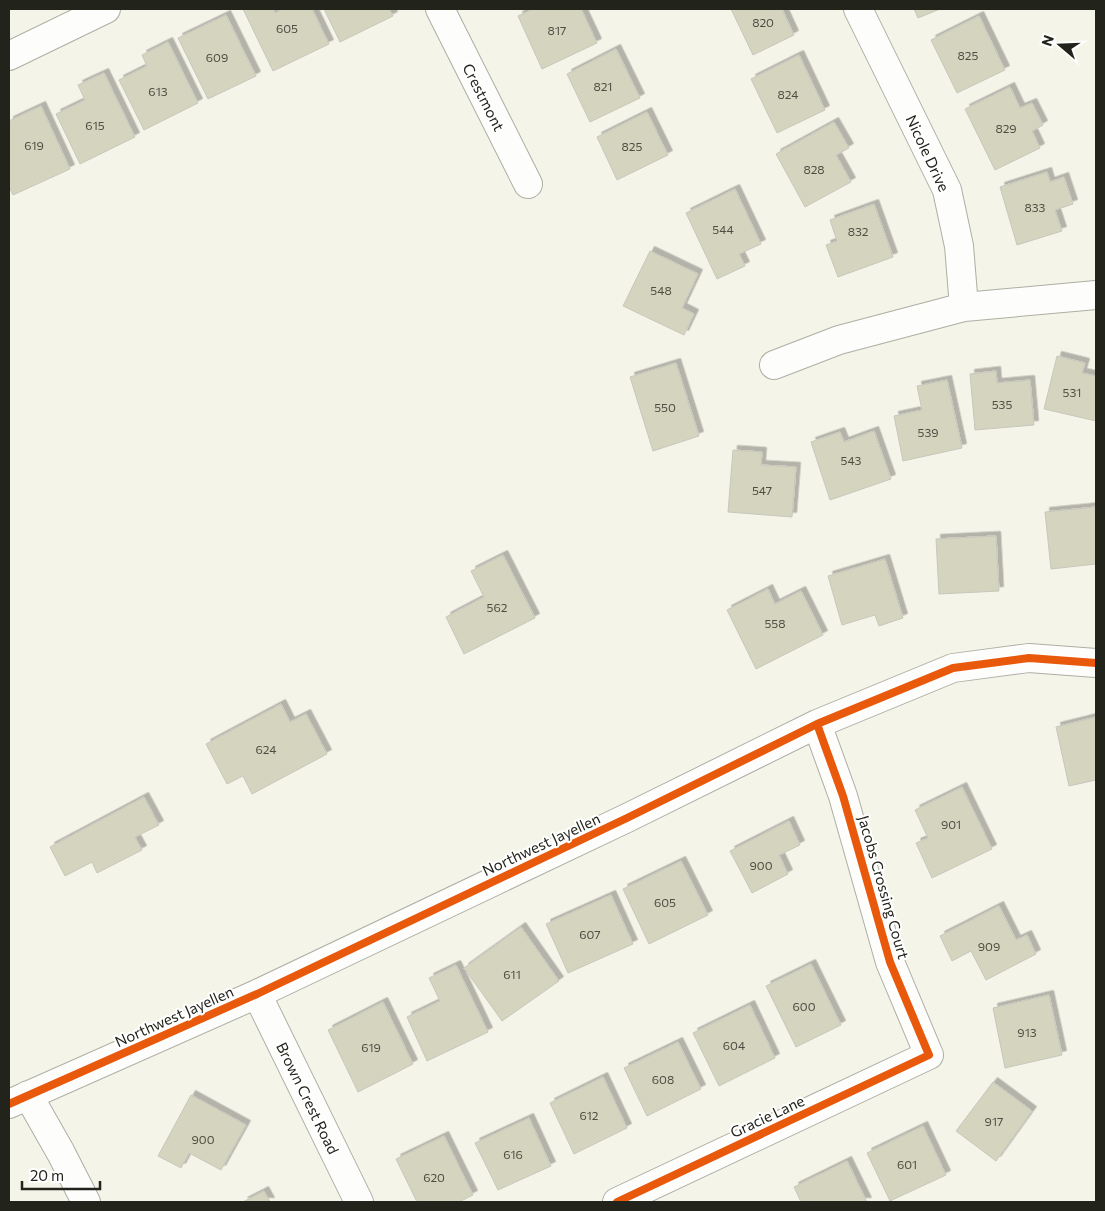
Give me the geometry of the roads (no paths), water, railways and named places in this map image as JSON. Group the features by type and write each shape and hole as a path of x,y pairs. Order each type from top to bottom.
{"street":[{"path":"9,56 106,9"},
{"name":"Crestmont","path":"440,9 528,184"},
{"name":"Nicole Drive","path":"858,9 947,190 959,246 964,307"},
{"path":"774,365 839,340 964,307 1096,294"},
{"name":"Northwest Jayellen","path":"18,1100 257,994 627,818 817,724 953,668 1029,658 1096,663"},
{"name":"Jacobs Crossing Court","path":"817,724 843,796 890,962 929,1056"},
{"name":"Brown Crest Road","path":"257,994 359,1202"},
{"name":"Gracie Lane","path":"617,1202 929,1056"},
{"path":"18,1100 61,1153 86,1202"}]}
